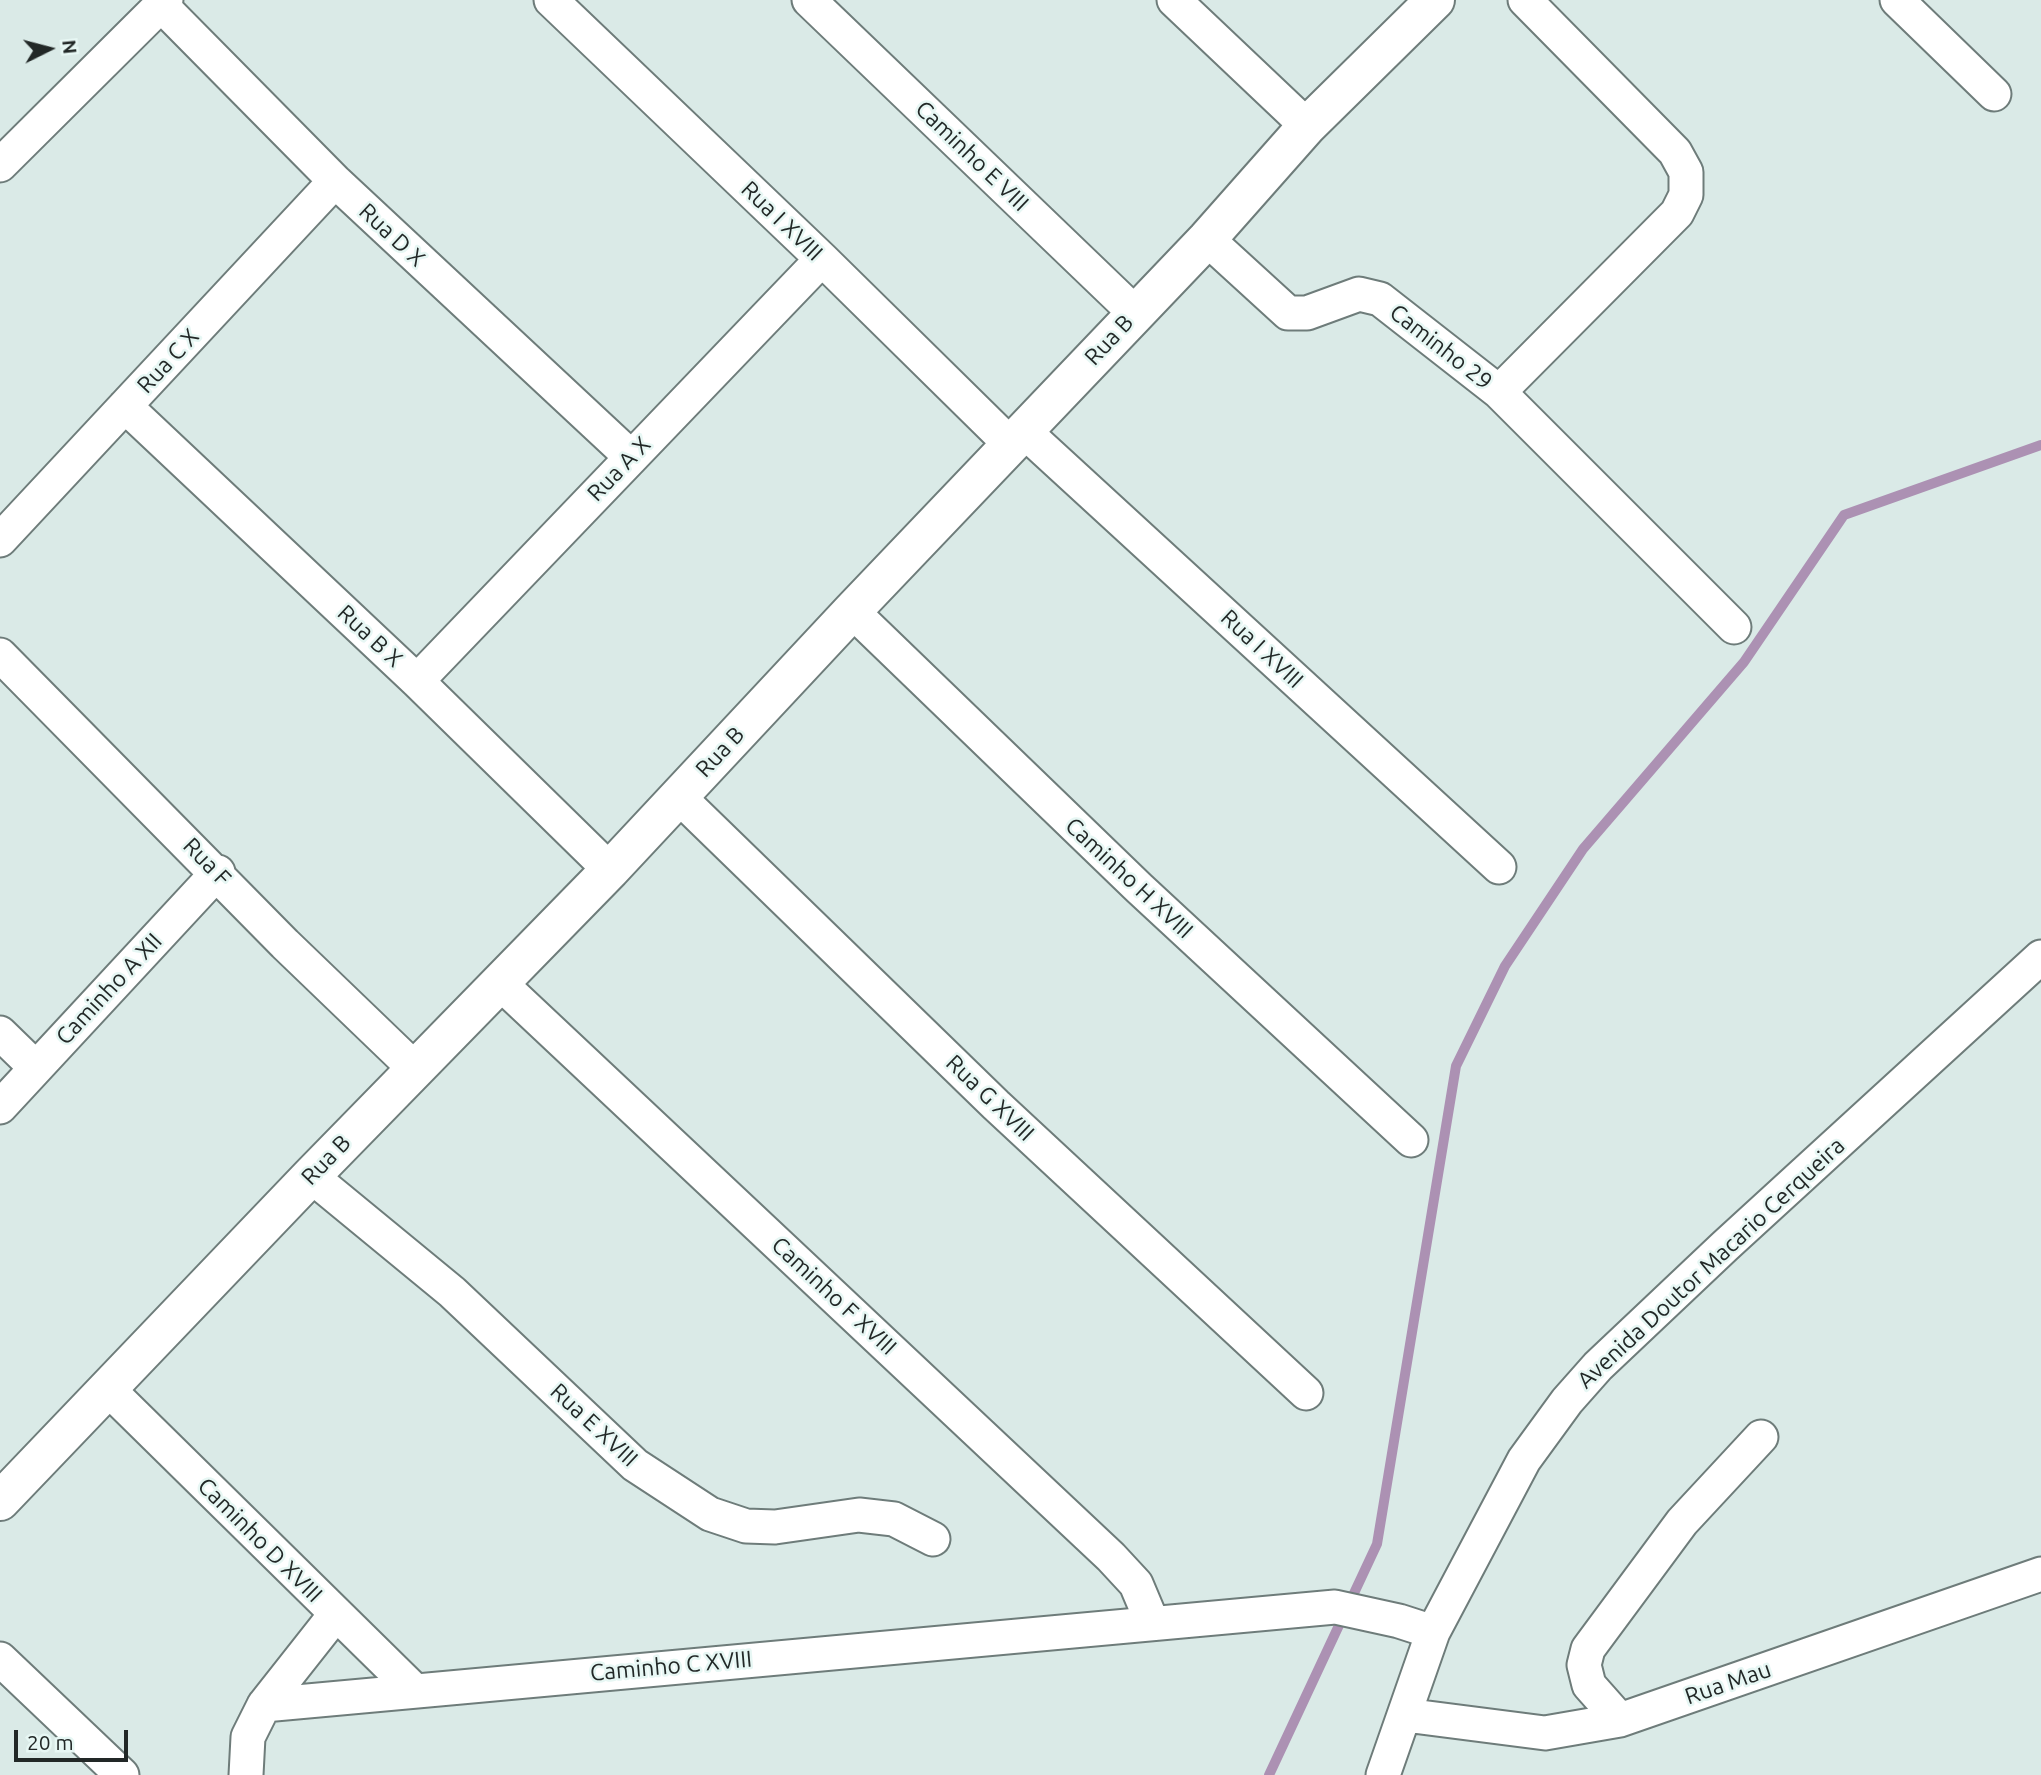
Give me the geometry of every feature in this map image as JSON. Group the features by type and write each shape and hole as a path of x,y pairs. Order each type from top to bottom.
{"street":[{"name":"Rua I XVIII","path":"551,0 822,259 1018,438 1499,867"},
{"name":"Caminho E VIII","path":"809,0 1135,313"},
{"path":"1174,0 1307,126"},
{"name":"Rua B","path":"5,1486 109,1390 311,1176 610,870 852,611 1207,239 1307,126 1436,0"},
{"name":"Caminho 29","path":"1499,393 1677,213 1686,195 1686,172 1675,152 1525,0"},
{"path":"1897,0 1994,94"},
{"path":"0,165 164,2"},
{"name":"Rua D X","path":"164,2 335,181 631,457"},
{"name":"Rua C X","path":"0,540 335,181"},
{"name":"Caminho 29","path":"1207,239 1288,313 1307,313 1359,293 1380,299 1499,393 1734,627"},
{"name":"Rua A X","path":"417,681 822,259"},
{"name":"Rua B X","path":"125,407 417,681 610,870"},
{"name":"Caminho H XVIII","path":"852,611 1149,897 1411,1140"},
{"name":"Rua F","path":"0,655 218,872 285,944 415,1069"},
{"name":"Rua G XVIII","path":"679,797 996,1105 1306,1393"},
{"name":"Caminho A XII","path":"0,1107 218,872"},
{"name":"Avenida Doutor Macario Cerqueira","path":"1383,1775 1433,1632 1524,1460 1567,1401 1598,1366 2041,957"},
{"name":"Caminho F XVIII","path":"499,982 1118,1564 1136,1584 1152,1622"},
{"path":"0,1033 36,1068"},
{"name":"Rua E XVIII","path":"311,1176 452,1292 635,1465 710,1514 746,1526 775,1527 859,1516 894,1519 933,1539"},
{"name":"Caminho D XVIII","path":"109,1390 413,1689"},
{"path":"1620,1720 1589,1685 1584,1665 1588,1649 1682,1521 1761,1437"},
{"name":"Rua Mau","path":"1405,1715 1545,1733 1620,1720 2041,1574"},
{"name":"Caminho C XVIII","path":"264,1705 1152,1622 1345,1607 1433,1632"},
{"path":"246,1775 248,1737 264,1705 335,1615"},
{"path":"0,1659 122,1775"}],"waterway":[{"path":"1269,1775 1377,1544 1456,1066 1505,966 1583,849 1744,662 1844,515 2041,445"}]}
